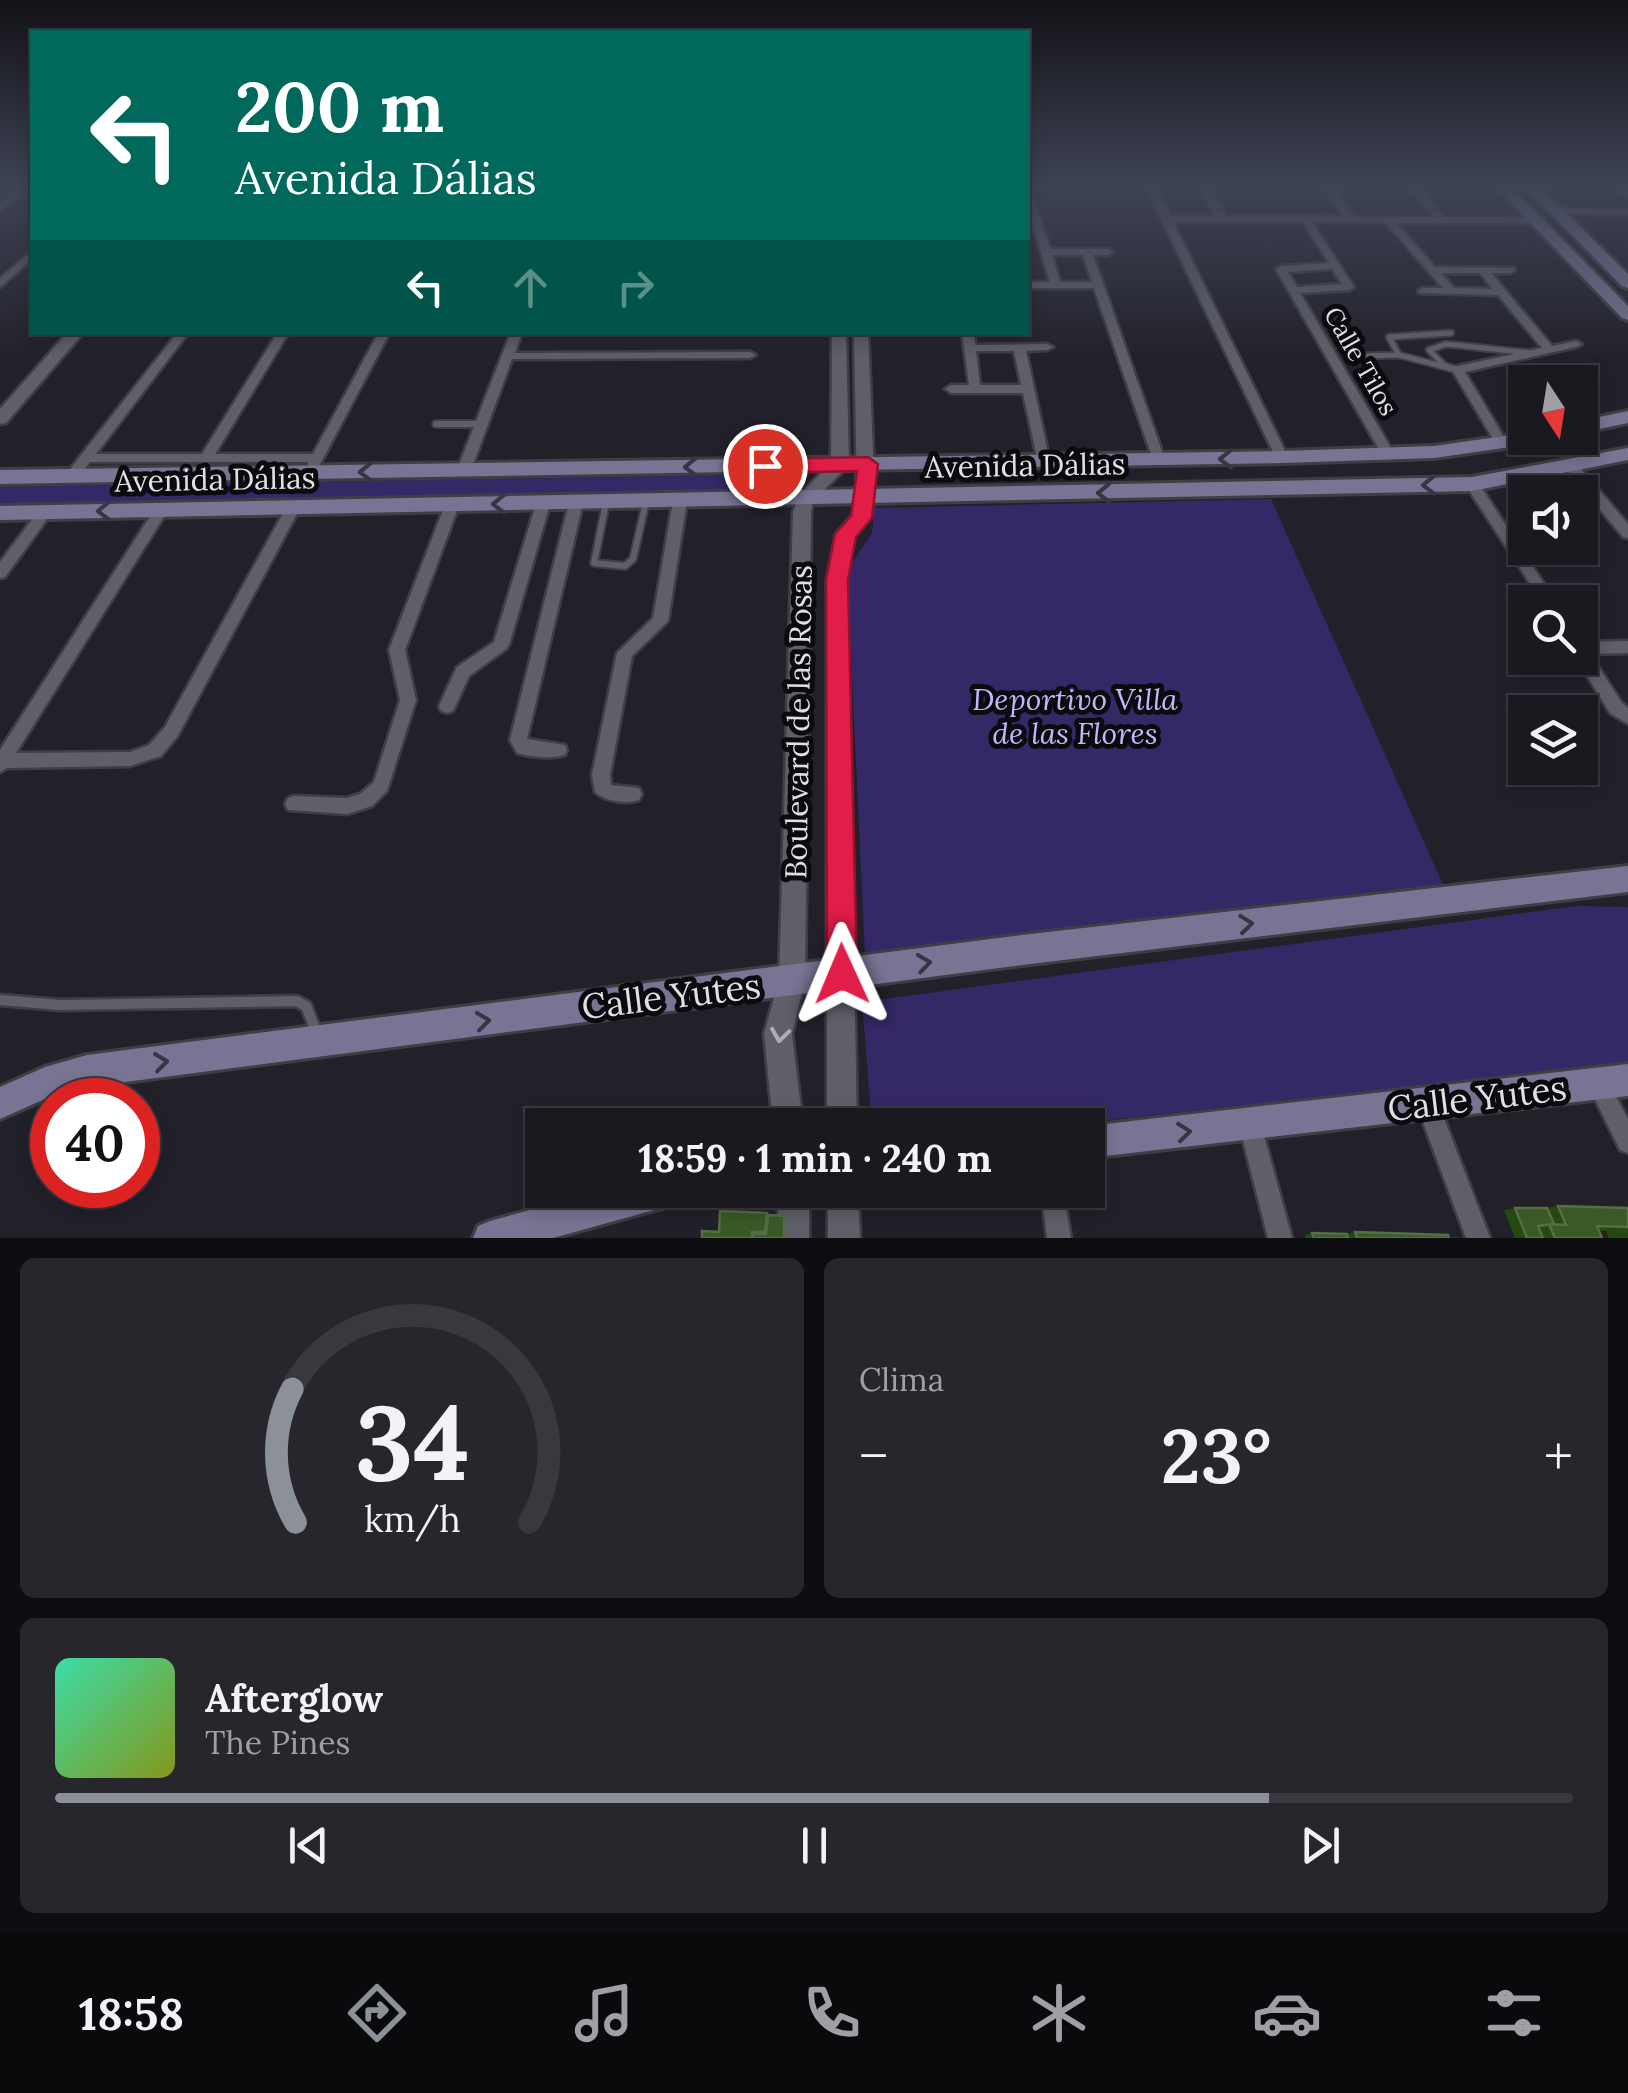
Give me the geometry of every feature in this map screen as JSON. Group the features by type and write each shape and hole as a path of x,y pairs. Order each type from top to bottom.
{"main road":[{"path":"1559,245 1628,315"},
{"path":"1590,245 1628,283"},
{"path":"1598,424 1628,418"},
{"name":"Avenida Dálias","path":"0,477 313,465 464,470 1159,460 1389,454 1508,443"},
{"name":"Avenida Dálias","path":"0,513 1472,484 1628,454"},
{"name":"Calle Yutes","path":"0,1103 44,1083 88,1071 792,980 1628,879"},
{"name":"Calle Yutes","path":"1527,893 1628,895"},
{"name":"Calle Yutes","path":"1105,1140 1613,1082"},
{"path":"490,1238 599,1208"}],"street":[{"path":"1043,245 1056,285"},
{"path":"1177,245 1282,457"},
{"name":"Calle Tilos","path":"1294,290 1347,290 1322,245"},
{"path":"1410,245 1451,291"},
{"path":"1045,252 1108,252"},
{"path":"1087,252 1159,460"},
{"path":"0,284 30,256"},
{"name":"Calle Tilos","path":"1335,266 1280,269 1389,454"},
{"path":"1432,270 1510,270"},
{"path":"1482,270 1548,348"},
{"path":"1030,285 1098,285"},
{"path":"1424,291 1501,292"},
{"path":"0,400 59,335"},
{"path":"0,419 75,335"},
{"path":"72,476 182,335"},
{"path":"206,458 282,335"},
{"path":"86,458 206,458 313,465 383,335"},
{"path":"464,470 516,335"},
{"path":"805,500 840,465 840,335"},
{"name":"Boulevard de las Rosas","path":"841,1108 837,580 846,534 862,518 866,498 868,464 861,335"},
{"path":"968,335 975,389"},
{"path":"1502,444 1458,370 1576,344"},
{"path":"1018,347 1044,462"},
{"path":"970,348 1047,347"},
{"path":"508,356 750,355"},
{"path":"951,389 1029,390"},
{"path":"1571,466 1628,533"},
{"path":"1472,484 1537,585"},
{"name":"Boulevard de las Rosas","path":"786,1108 778,1034 792,980 805,500"},
{"path":"633,794 606,792 601,787 601,775 625,653 660,621 680,502"},
{"path":"558,750 524,748 518,740 576,503"},
{"path":"447,706 463,672 502,645 543,504"},
{"path":"294,804 347,806 366,800 381,786 408,700 397,650 452,505"},
{"path":"2,763 130,759 155,751 170,732 292,508"},
{"path":"2,763 161,510"},
{"path":"0,573 45,512"},
{"path":"1598,648 1628,647"},
{"path":"1598,675 1626,716"},
{"path":"1613,1082 1628,1142"},
{"path":"1427,1103 1478,1238"},
{"path":"1250,1126 1280,1238"},
{"path":"793,1238 794,1208"},
{"path":"844,1208 844,1238"},
{"path":"1054,1208 1058,1238"}],"lane":[{"path":"1399,355 1388,336 1452,332"},
{"path":"1444,365 1429,350 1435,346 1531,353"},
{"path":"1357,356 1399,355 1458,370"},
{"path":"436,424 482,424"},
{"path":"606,503 594,563 625,566 633,559 646,502"},
{"path":"0,1000 60,1006 296,1001 306,1006 321,1042"}],"green space":[{"path":"789,474 790,492 0,507 0,487"},
{"name":"Deportivo Villa de las Flores","path":"1271,499 1445,889 865,955 847,571 872,533 874,508"},
{"path":"1576,906 1628,907 1628,1063 1105,1120 1105,1108 871,1108 862,1002"}],"building":[{"path":"1558,1206 1628,1208 1628,1227 1597,1226 1602,1238 1555,1238 1549,1224 1566,1225"},
{"path":"1515,1208 1547,1208 1554,1224 1538,1226 1543,1238 1527,1238"},
{"path":"720,1211 767,1213 765,1232 752,1232 752,1238 702,1238 702,1231 719,1232"},
{"path":"768,1215 784,1216 784,1238 753,1238 753,1234 766,1234"},
{"path":"1355,1232 1448,1235 1449,1238 1357,1238"},
{"path":"1312,1233 1347,1234 1348,1238 1314,1238"}],"route":[{"path":"765,466 868,464 862,518 846,534 837,580 842,974"}]}
